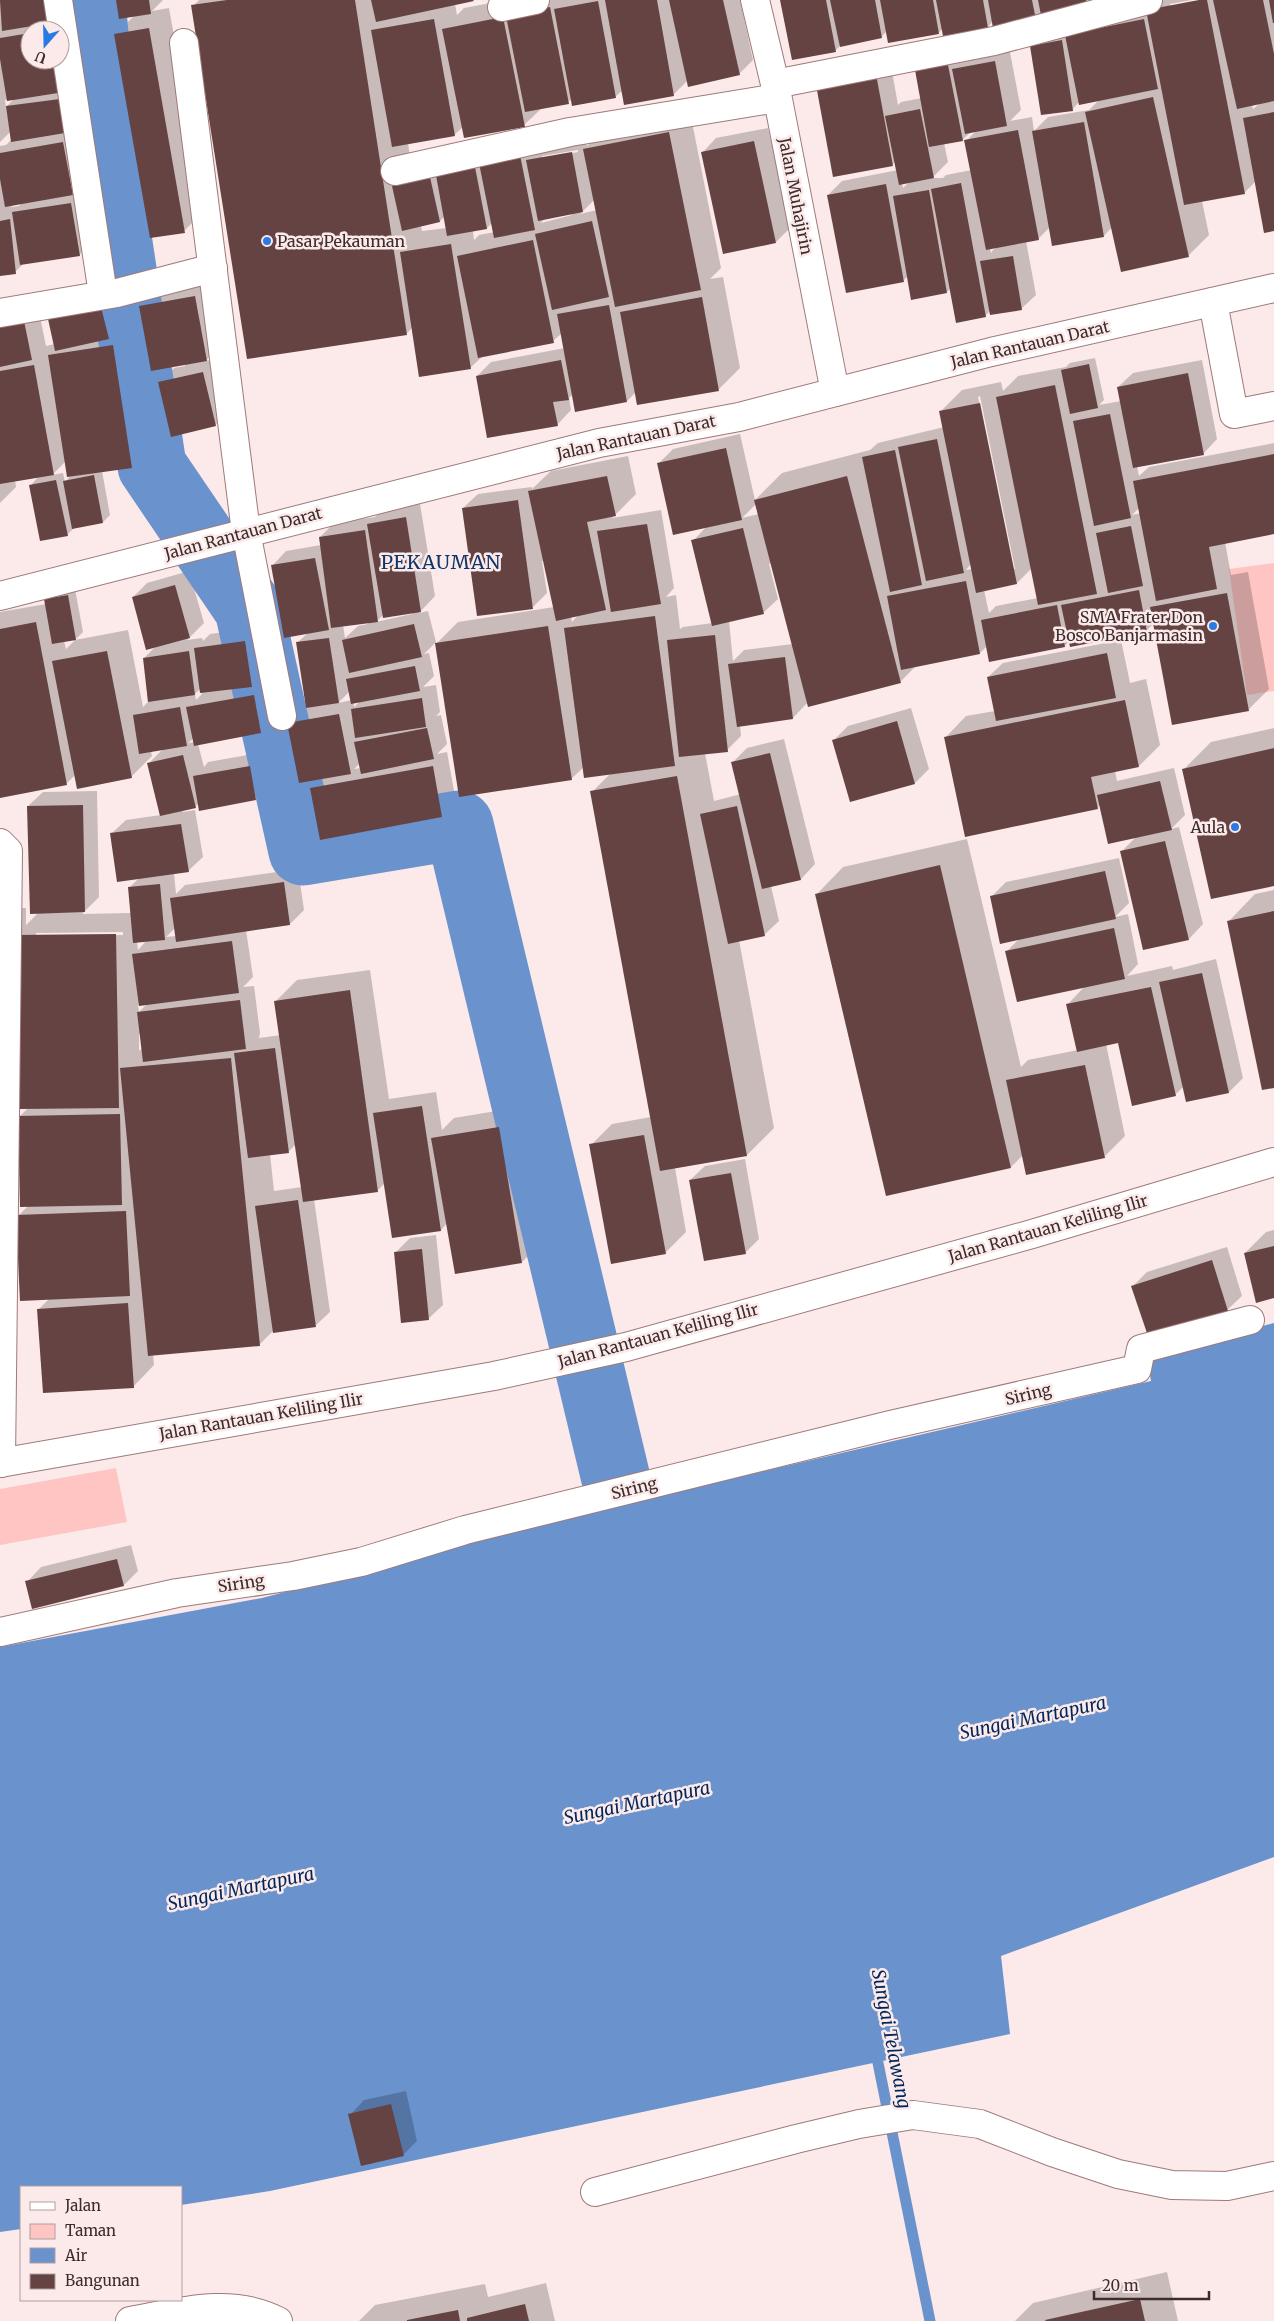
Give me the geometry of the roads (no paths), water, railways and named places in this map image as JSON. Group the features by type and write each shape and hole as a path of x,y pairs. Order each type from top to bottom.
{"street":[{"path":"58,0 110,294"},
{"path":"502,8 535,0"},
{"name":"Jalan Muhajirin","path":"755,0 776,91 835,392"},
{"path":"395,171 570,132 776,91 994,41 1148,0"},
{"path":"184,43 213,268 237,534 282,716"},
{"path":"0,313 110,294 213,268"},
{"name":"Jalan Rantauan Darat","path":"0,596 599,443 739,417 991,352 1274,288"},
{"path":"1213,302 1234,414 1274,406"},
{"path":"0,843 8,851 0,1463"},
{"name":"Jalan Rantauan Keliling Ilir","path":"0,1463 494,1376 626,1347 1032,1234 1274,1162"},
{"name":"Siring","path":"0,1632 176,1592 292,1576 361,1562 465,1530 890,1426 1137,1369 1141,1349 1250,1320"},
{"path":"595,2192 859,2124 913,2115 980,2124 1052,2152 1118,2174 1172,2184 1227,2186 1274,2176"},
{"path":"130,2321 207,2308 234,2308 261,2312 278,2321"}],"water":[{"name":"Sungai Martapura","path":"1274,1323 1274,1857 1001,1956 1010,2034 270,2191 182,2205 182,2186 20,2186 20,2229 0,2232 0,1647 262,1598 622,1504 1151,1381 1147,1357"}],"waterway":[{"path":"91,0 105,158 152,466 249,609 303,851 459,825 622,1504 640,1570"},
{"name":"Sungai Telawang","path":"875,2048 930,2321"}],"place":[{"name":"Pasar Pekauman","path":"267,241"},
{"name":"SMA Frater Don Bosco Banjarmasin","path":"1213,626"},
{"name":"Aula","path":"1235,827"}],"district":[{"name":"PEKAUMAN","path":"441,562"}]}
